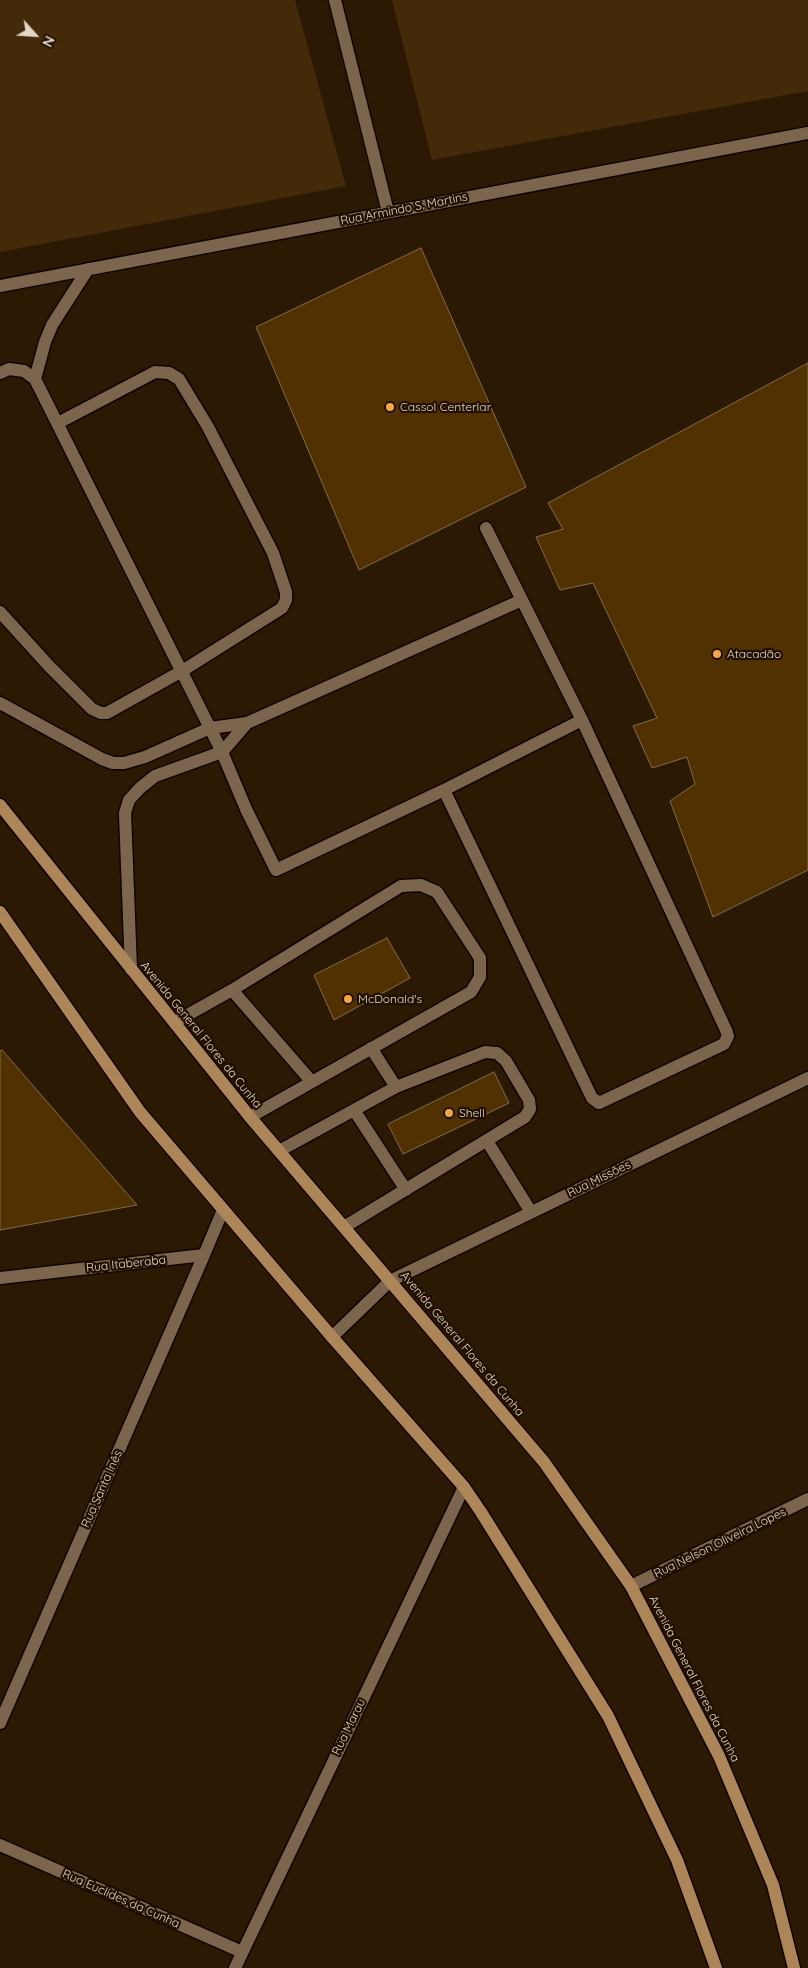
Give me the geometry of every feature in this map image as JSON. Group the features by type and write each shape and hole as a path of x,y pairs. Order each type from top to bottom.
{"main road":[{"name":"Avenida General Flores da Cunha","path":"0,805 250,1117 544,1462 631,1586 719,1756 773,1884 794,1968"},
{"path":"0,912 140,1112 332,1337 464,1487 608,1716 677,1860 716,1968"}],"street":[{"path":"336,0 388,212"},
{"name":"Rua Armindo S. Martins","path":"0,286 808,133"},
{"path":"35,378 52,325 88,269"},
{"path":"0,373 9,369 24,371 35,378 222,752 246,809 276,870 444,790 582,720"},
{"path":"0,612 49,666 92,709 101,714 107,713 182,671 282,608 286,600 286,592 273,553 208,427 179,378 169,373 155,372 58,423"},
{"path":"444,790 595,1102 600,1103 724,1044 728,1036 726,1030 582,720 486,528"},
{"path":"0,703 102,759 113,763 124,763 145,757 210,728 247,724 522,600"},
{"path":"131,969 125,813 129,800 155,776 222,752 247,724"},
{"path":"175,1022 232,990 401,886 421,885 437,892 480,958 480,977 471,992 250,1117"},
{"path":"232,990 312,1082"},
{"path":"371,1048 396,1087"},
{"path":"279,1151 396,1087 485,1052 497,1054 506,1062 529,1100 530,1109 525,1117 487,1142 344,1227"},
{"name":"Rua Missões","path":"332,1337 390,1280 808,1078"},
{"path":"354,1110 406,1190"},
{"path":"487,1142 531,1212"},
{"path":"204,1255 224,1210"},
{"name":"Rua Itaberaba","path":"0,1278 204,1255"},
{"name":"Rua Santa Inês","path":"0,1723 204,1255"},
{"name":"Rua Marau","path":"235,1968 464,1487"},
{"name":"Rua Nelson Oliveira Lopes","path":"631,1586 808,1499"},
{"name":"Rua Euclides da Cunha","path":"0,1845 242,1952"}],"shaded area":[{"path":"0,0 295,0 346,186 0,252"},
{"path":"392,0 808,0 808,91 432,160"}],"building":[{"name":"Cassol Centerlar","path":"421,248 526,487 359,570 256,327"},
{"name":"Atacadão","path":"808,363 808,870 713,917 670,801 695,784 687,757 652,768 633,726 657,718 593,583 560,590 536,537 563,529 548,503"},
{"name":"McDonald's","path":"387,938 410,978 334,1020 314,975"},
{"path":"2,1050 137,1205 0,1230 0,1051"},
{"name":"Shell","path":"494,1072 509,1103 403,1154 388,1124"}],"place":[{"name":"Cassol Centerlar","path":"390,407"},
{"name":"Atacadão","path":"717,654"},
{"name":"McDonald's","path":"348,999"},
{"name":"Shell","path":"449,1113"}]}
